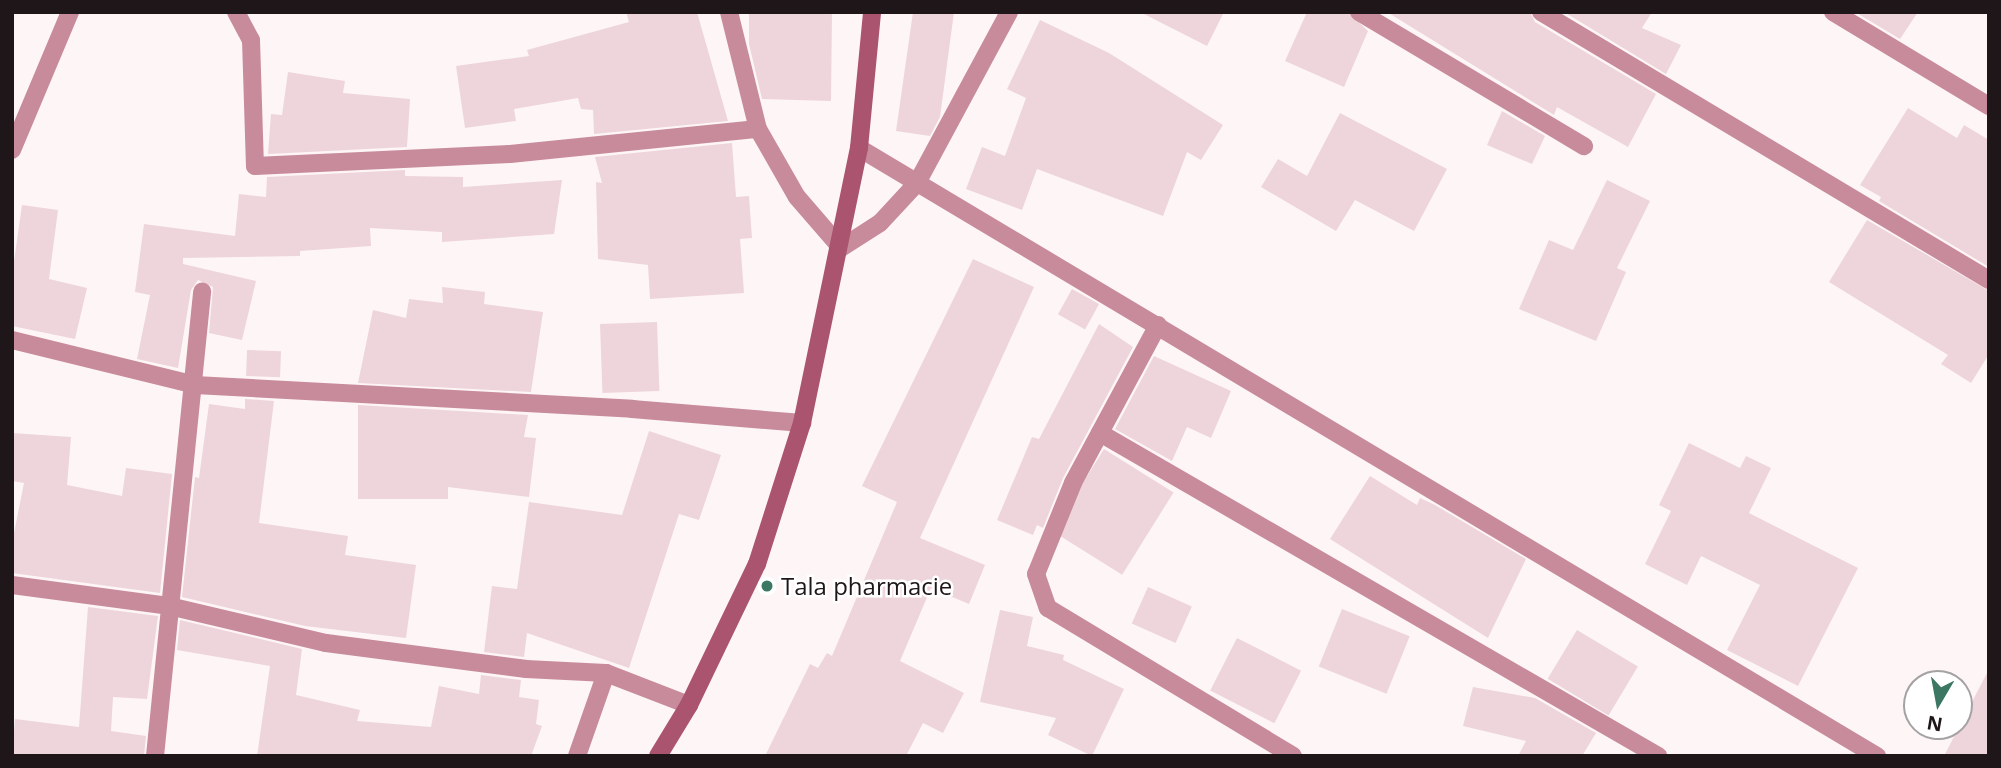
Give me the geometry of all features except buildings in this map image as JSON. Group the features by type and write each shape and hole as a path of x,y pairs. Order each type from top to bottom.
{"main road":[{"path":"658,756 689,705 757,564 802,423 841,248 859,148 872,12"}],"street":[{"path":"12,150 70,12"},
{"path":"236,12 251,40 255,166 510,154 758,129"},
{"path":"729,12 758,129 797,197 841,248 880,223 917,183 1009,12"},
{"path":"1359,12 1584,146"},
{"path":"1541,12 1989,280"},
{"path":"1833,12 1989,106"},
{"path":"859,148 1877,756"},
{"path":"155,756 169,606 195,385 202,291"},
{"path":"1158,325 1045,544 1036,574 1048,608 1293,756"},
{"path":"12,340 195,385 632,409 802,423"},
{"path":"1100,433 1658,756"},
{"path":"12,585 169,606 326,643 526,669 606,673 689,705"},
{"path":"577,756 606,673"}],"place":[{"name":"Tala pharmacie","path":"767,586"}]}
